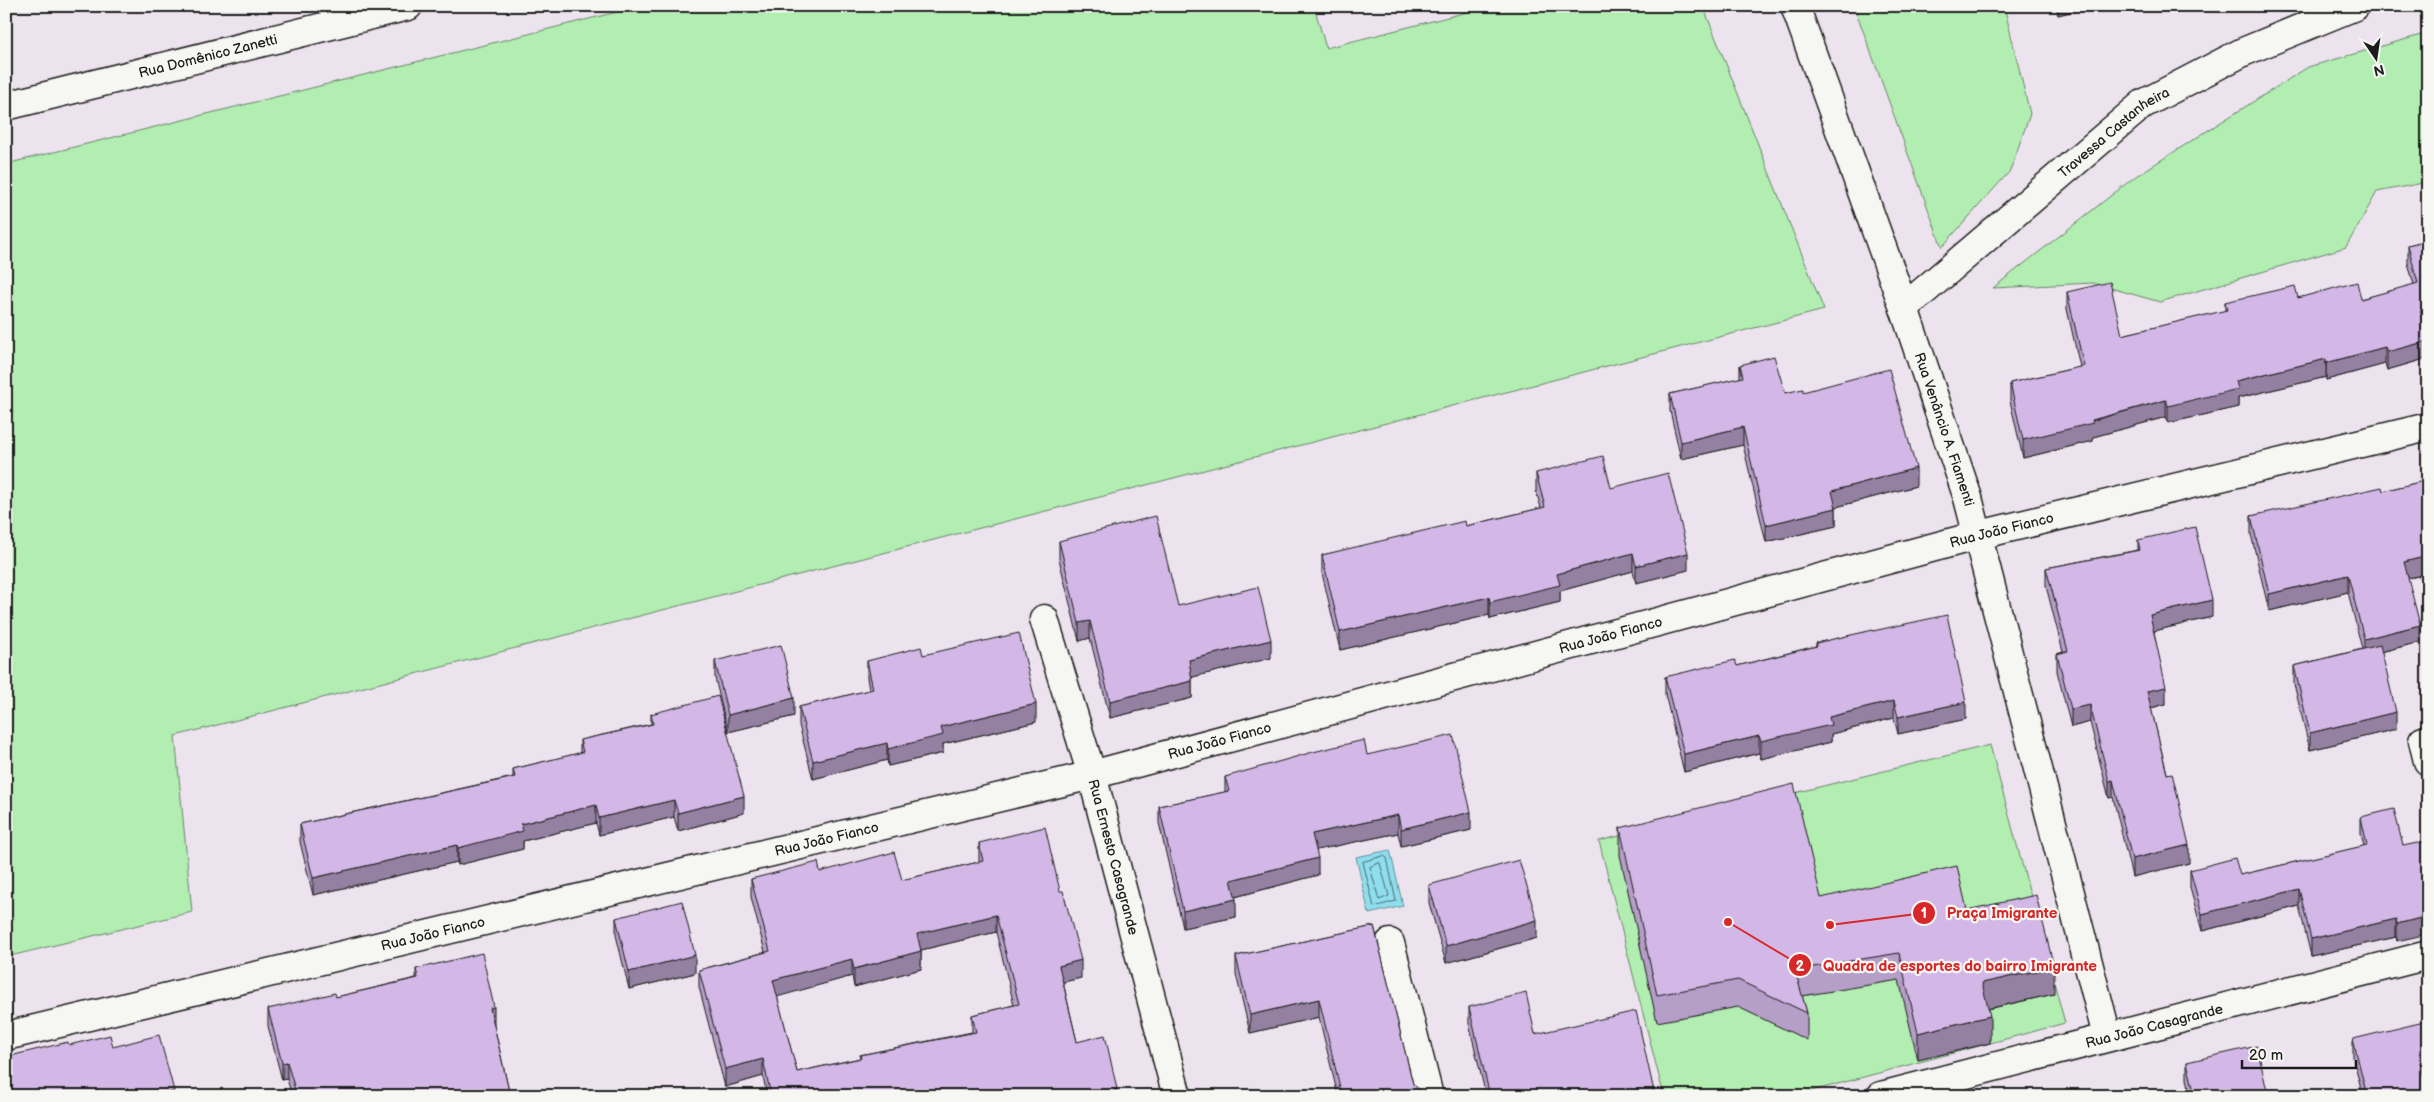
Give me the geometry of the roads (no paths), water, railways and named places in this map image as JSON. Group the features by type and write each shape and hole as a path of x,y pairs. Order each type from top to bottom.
{"street":[{"name":"Rua Domênico Zanetti","path":"6,106 408,6"},
{"name":"Rua Venâncio A. Fiamenti","path":"1796,6 1904,308 1979,535 2107,1036"},
{"name":"Travessa Castanheira","path":"1904,308 2143,104 2243,52 2355,6"},
{"name":"Rua João Fianco","path":"6,1036 1092,775 1979,535 2428,427"},
{"name":"Rua Ernesto Casagrande","path":"1044,618 1092,775 1177,1096"},
{"path":"1390,943 1429,1096"},
{"name":"Rua João Casagrande","path":"1881,1096 2107,1036 2428,955"}],"water":[{"path":"1390,850 1403,906 1369,914 1356,857"}],"place":[{"name":"Quadra de esportes do bairro Imigrante","path":"1728,922"},
{"name":"Praça Imigrante","path":"1830,925"}]}
